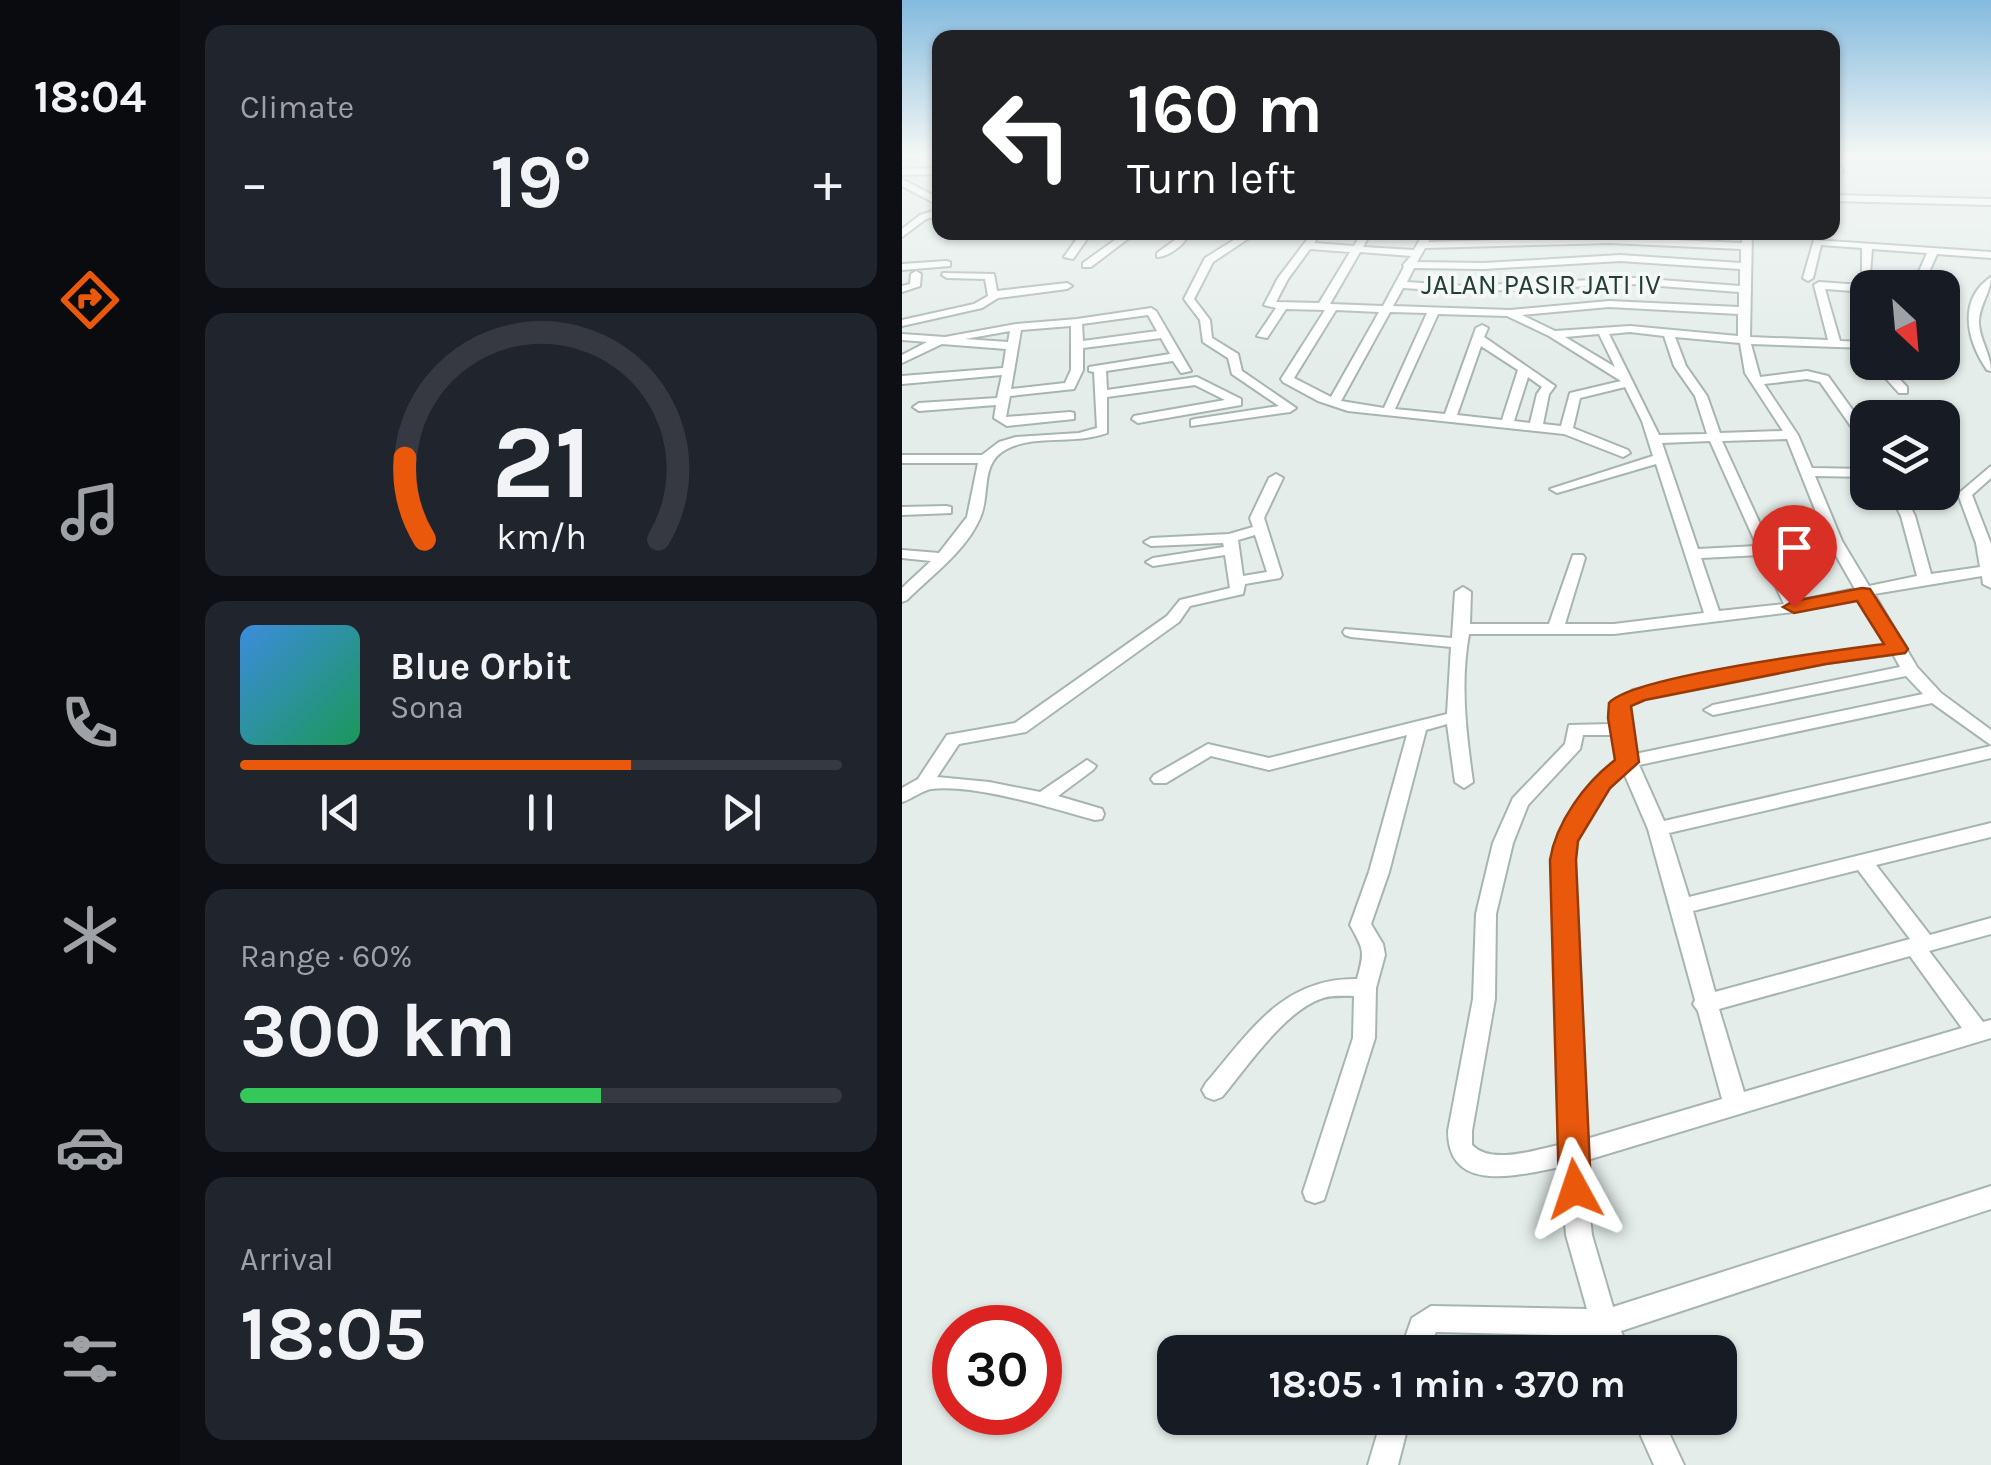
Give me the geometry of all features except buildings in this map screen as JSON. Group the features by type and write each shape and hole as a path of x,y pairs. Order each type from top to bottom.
{"street":[{"path":"1068,257 1081,240"},
{"path":"1087,265 1123,240"},
{"path":"1160,255 1181,240"},
{"path":"1196,423 1290,408 1236,372 1234,356 1207,340 1205,320 1189,300 1208,260 1241,240"},
{"path":"1313,240 1282,278 1268,303 1282,307 1487,314 1609,304 1744,312"},
{"path":"1362,240 1287,379 1356,411 1566,430 1623,453"},
{"path":"1335,401 1424,240"},
{"path":"1309,246 1419,249 1528,240"},
{"path":"1567,240 1609,304"},
{"path":"1746,240 1744,340 1756,381 1792,436 1834,540 1862,594 1910,670 1935,698 1990,739"},
{"path":"1808,278 1817,242 1990,254"},
{"path":"1866,270 1867,246"},
{"path":"1924,270 1933,251"},
{"path":"1408,264 1484,266 1579,259 1745,266"},
{"path":"902,267 990,276 993,296"},
{"path":"902,290 915,286 916,274"},
{"name":"JALAN PASIR JATI IV","path":"1398,284 1465,289 1593,280 1744,289"},
{"path":"1990,280 1973,330 1980,354 1990,368"},
{"path":"1834,344 1819,285 1850,286"},
{"path":"902,323 978,306 993,296 1068,286"},
{"path":"1262,336 1282,307"},
{"path":"902,338 945,339 1151,312 1185,372"},
{"path":"1388,412 1433,312"},
{"path":"1450,417 1487,314"},
{"path":"1509,314 1552,334 1627,381"},
{"path":"920,407 1070,386 1078,370 1076,322"},
{"path":"1016,328 1000,418 1006,422 1070,416"},
{"path":"1603,332 1648,421 1712,614"},
{"path":"1552,334 1668,332 1850,344"},
{"path":"1668,332 1680,366 1701,396 1714,436 1794,607"},
{"path":"1076,345 1162,334"},
{"path":"902,360 945,339 1010,346"},
{"path":"1479,339 1549,386 1574,396 1627,381"},
{"path":"1078,370 1175,357"},
{"path":"902,468 981,464 1012,442 1103,430 1100,368"},
{"path":"1507,423 1524,370"},
{"path":"902,380 1006,372"},
{"path":"1756,381 1807,375 1824,379 1850,415"},
{"path":"1895,380 1903,390"},
{"path":"1100,394 1197,381 1236,402 1138,419"},
{"path":"1536,426 1543,394 1549,386"},
{"path":"1566,430 1574,396"},
{"path":"1652,439 1792,436"},
{"path":"1557,490 1661,458"},
{"path":"902,459 981,464"},
{"path":"902,598 966,532 977,513 981,464"},
{"path":"1351,632 1461,636 1614,629 1794,607 1988,566 1965,494 1990,470"},
{"path":"1807,472 1850,472"},
{"path":"1237,581 1275,574 1257,518 1276,478"},
{"path":"902,511 946,510"},
{"path":"1905,510 1924,578"},
{"path":"1185,550 1190,524"},
{"path":"1153,562 1185,550 1231,544 1259,530"},
{"path":"1692,554 1834,540"},
{"path":"1152,542 1185,550"},
{"path":"902,796 924,784 953,739 1020,728 1180,613 1185,602 1238,591 1231,544"},
{"path":"902,554 940,558"},
{"path":"1555,630 1578,558"},
{"path":"1464,592 1455,718 1464,782"},
{"path":"1736,1105 1704,1004 1684,906 1658,829 1628,762 1620,703 1639,694 1826,658 1897,649"},
{"path":"1713,710 1910,670"},
{"path":"1609,1335 1579,1235 1571,1154 1563,850 1576,822 1602,782 1628,762 1935,698"},
{"path":"1160,780 1208,750 1269,764 1455,718"},
{"path":"1316,1192 1361,1052 1365,988 1374,955 1373,944 1360,924 1379,872 1418,728"},
{"path":"1621,730 1575,729 1574,746 1520,802 1504,843 1486,914 1484,999 1460,1130 1460,1148 1472,1162 1490,1166 1571,1154 1984,1031 1863,862"},
{"path":"1658,829 1990,752"},
{"path":"1046,797 1087,766"},
{"path":"924,784 969,784 1012,795 1046,797 1095,814"},
{"path":"1684,906 1990,830"},
{"path":"1704,1004 1990,926"},
{"path":"1214,1090 1304,996 1320,989 1365,988"},
{"path":"1419,1335 1431,1319 1604,1323 1990,1197"},
{"path":"1383,1465 1391,1435"},
{"path":"1655,1435 1668,1465"}],"route":[{"path":"1575,1189 1563,860 1566,841 1602,782 1628,762 1619,718 1620,703 1639,694 1826,658 1897,649 1862,594 1794,607"}]}
